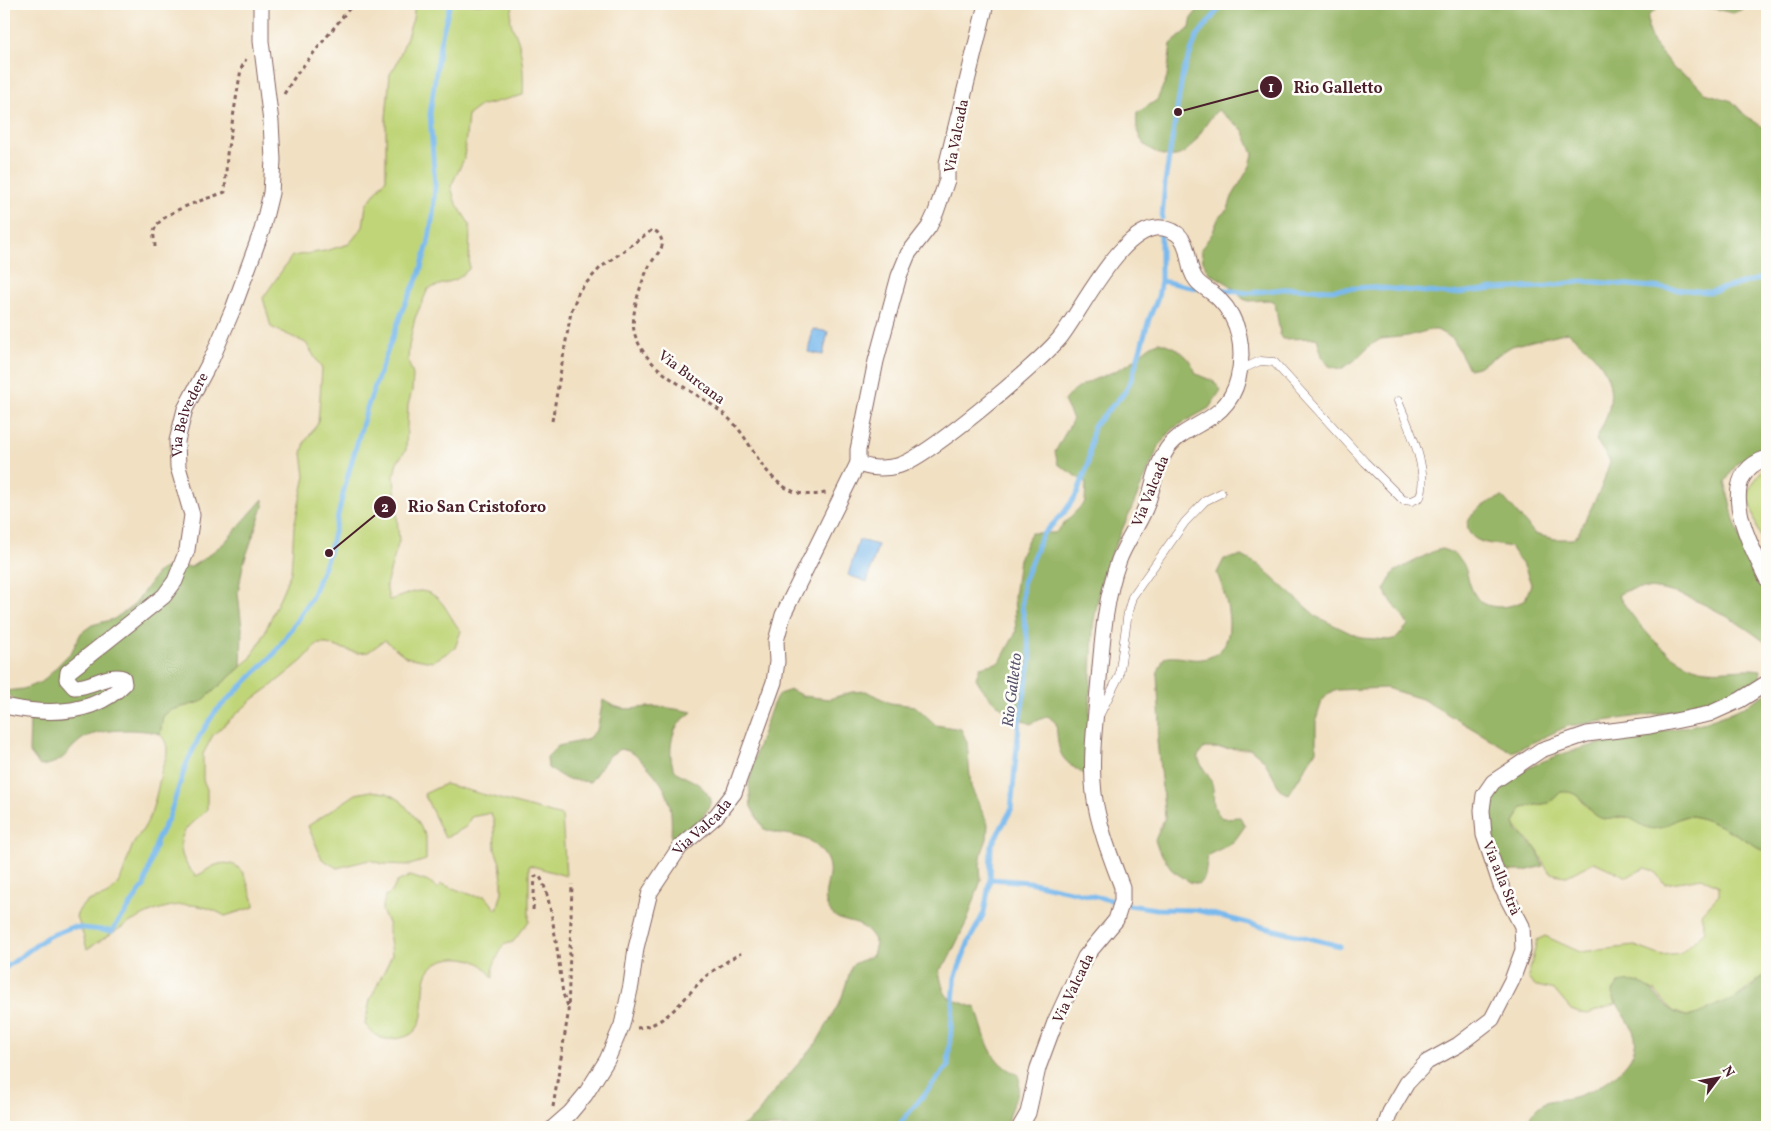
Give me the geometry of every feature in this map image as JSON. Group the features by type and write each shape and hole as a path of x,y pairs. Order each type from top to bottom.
{"street":[{"name":"Via Belvedere","path":"4,706 45,712 76,709 111,697 124,684 123,678 111,678 81,687 74,687 67,679 68,672 164,596 175,581 187,550 192,515 178,466 177,441 185,409 219,343 262,230 271,192 271,122 261,41 260,4"},
{"name":"Via Valcada","path":"558,1124 585,1095 607,1060 622,1025 631,985 636,948 650,892 680,846 716,816 734,793 774,682 777,662 776,641 783,615 858,463 858,450 884,329 904,262 929,226 947,180 948,163 986,4"},
{"name":"Via Valcada","path":"858,463 872,467 896,467 923,452 951,432 1045,354 1079,313 1094,286 1118,254 1134,238 1155,228 1169,229 1179,236 1189,253 1197,281 1217,296 1226,306 1240,335 1240,370 1231,398 1221,409 1173,441 1164,454 1147,506 1119,559 1108,606 1095,723 1093,762 1095,801 1122,887 1122,900 1116,920 1085,957 1073,982 1038,1068 1028,1113 1020,1127"},
{"path":"1767,458 1749,468 1738,484 1738,500 1756,555 1767,579"},
{"name":"Via alla Strà","path":"1385,1127 1390,1112 1407,1083 1427,1062 1458,1046 1492,1019 1512,980 1523,950 1522,926 1501,886 1484,835 1482,810 1484,794 1493,782 1541,750 1587,734 1650,726 1708,714 1740,700 1767,683"}],"lane":[{"path":"1240,370 1260,361 1274,362 1365,462 1403,500 1412,501 1420,497 1423,488 1421,469 1410,429 1398,401"},
{"path":"1095,723 1119,676 1128,612 1132,597 1185,522 1206,501 1222,493"}],"path":[{"path":"271,122 296,74 353,4"},
{"path":"155,247 154,231 159,222 198,201 225,192 227,154 241,69 247,58 261,41"},
{"name":"Via Burcana","path":"552,420 571,312 578,291 600,268 652,230 657,232 662,240 662,247 648,268 640,291 635,326 635,334 651,363 735,425 769,474 782,486 799,494 813,495 846,488"},
{"path":"533,910 533,885 535,877 538,875 543,882 549,906 563,994 568,1007"},
{"path":"558,1124 553,1111 553,1095 568,1007 572,884"},
{"path":"622,1025 635,1028 649,1027 660,1022 707,976 741,952"}],"green space":[{"path":"415,4 514,4 511,21 519,44 523,70 523,95 480,106 468,115 464,159 451,186 455,201 470,225 469,269 457,279 428,289 415,318 409,346 408,361 413,375 412,391 408,405 406,450 397,462 394,476 399,541 386,585 389,600 416,591 428,592 440,600 461,631 455,648 432,662 406,657 385,640 368,652 357,653 327,644 317,644 303,660 252,700 213,735 203,754 203,780 207,789 207,809 186,829 181,841 184,860 196,876 222,863 233,864 241,870 253,898 254,907 225,916 206,908 188,905 170,906 136,919 87,949 76,917 84,904 106,895 116,886 133,844 150,815 167,754 166,743 160,734 163,716 171,710 201,702 250,659 261,641 291,572 294,527 305,476 302,453 305,442 318,423 322,369 306,343 271,327 263,298 292,256 325,251 349,244 363,227 366,205 386,179 386,118 390,74 396,65 405,42 413,19"},
{"path":"1203,4 1663,4 1648,16 1648,30 1653,43 1675,70 1692,79 1705,93 1732,101 1745,115 1761,126 1767,127 1767,446 1738,462 1725,482 1734,520 1753,574 1767,599 1767,644 1737,622 1717,611 1674,593 1654,589 1634,589 1618,595 1634,618 1656,642 1680,661 1707,670 1761,670 1760,680 1720,700 1669,712 1568,726 1512,752 1422,699 1386,688 1338,690 1329,693 1322,701 1316,720 1316,751 1289,794 1281,791 1264,760 1251,749 1204,748 1198,756 1213,786 1214,804 1218,813 1222,818 1240,817 1245,826 1233,843 1208,855 1205,876 1199,884 1190,882 1173,871 1158,849 1155,840 1165,817 1157,741 1160,724 1157,674 1164,658 1202,659 1215,654 1223,646 1228,635 1228,609 1217,573 1224,559 1242,556 1259,565 1317,617 1361,638 1389,640 1397,638 1408,625 1384,590 1394,572 1434,551 1442,549 1452,553 1462,562 1471,588 1479,600 1485,604 1498,607 1519,603 1525,600 1531,584 1525,568 1510,547 1485,543 1472,536 1468,530 1468,523 1476,511 1490,502 1503,497 1535,534 1554,539 1572,539 1578,534 1602,486 1610,461 1596,440 1608,412 1611,395 1606,374 1601,364 1568,332 1512,346 1478,367 1469,369 1453,339 1437,330 1381,339 1369,346 1354,361 1341,369 1329,366 1322,356 1317,338 1283,339 1280,334 1275,303 1270,300 1249,301 1243,299 1230,285 1208,272 1203,261 1201,249 1212,234 1219,217 1228,209 1232,197 1250,166 1253,154 1243,130 1218,110 1192,145 1184,152 1176,156 1165,156 1143,143 1138,134 1137,124 1137,113 1157,100 1167,77 1171,44 1190,28 1192,17"},
{"path":"1693,4 1748,4 1745,8 1733,13"},
{"path":"1159,342 1177,349 1190,362 1196,374 1213,381 1221,390 1209,408 1172,429 1159,446 1103,573 1093,626 1087,776 1070,765 1059,750 1056,723 1048,716 1030,724 1013,715 999,706 987,694 976,678 980,667 1000,662 1016,632 1014,597 1019,559 1031,533 1055,533 1085,502 1086,483 1058,464 1055,452 1073,419 1064,401 1077,388 1120,369 1150,346"},
{"path":"1767,468 1767,551 1757,529 1748,491 1762,470"},
{"path":"263,499 263,507 243,565 238,593 242,628 241,667 201,702 171,710 163,716 160,734 131,730 97,733 81,740 60,760 40,766 29,752 30,718 6,691 23,689 42,682 72,651 81,633 92,625 114,619 133,606 158,572 167,567 191,567 206,557 224,543"},
{"path":"791,690 803,696 829,699 852,692 866,691 890,703 915,706 936,725 961,729 967,742 971,787 988,824 987,839 982,852 981,880 967,921 948,960 939,971 946,995 976,1008 986,1039 994,1056 1001,1064 1019,1075 1019,1089 1010,1112 1007,1127 974,1127 961,1123 942,1127 924,1122 915,1127 740,1127 759,1112 817,1042 841,1000 852,965 873,955 876,943 870,933 863,927 839,919 828,908 825,895 829,867 826,858 819,848 812,842 798,836 764,829 751,807 749,783 757,749 773,704 779,694"},
{"path":"1767,693 1767,853 1730,831 1699,818 1687,816 1663,827 1650,829 1627,817 1604,819 1598,817 1576,795 1570,792 1561,792 1549,803 1522,807 1514,823 1517,831 1537,850 1543,866 1525,871 1508,871 1496,856 1489,840 1487,828 1492,801 1510,780 1538,764 1572,751 1711,720 1736,710"},
{"path":"603,700 625,709 660,707 692,712 675,729 671,750 672,764 678,773 700,786 711,799 709,806 700,819 671,844 671,810 666,793 655,775 634,754 620,749 609,756 590,782 566,779 548,768 547,757 558,746 586,740 597,730"},
{"path":"445,784 562,816 566,876 529,865 529,921 513,942 503,945 493,967 493,978 482,965 465,958 451,958 437,963 428,972 425,981 423,1013 415,1031 406,1036 384,1039 374,1034 365,1024 370,1000 392,955 388,923 382,911 385,896 392,892 397,882 410,876 432,883 437,889 441,884 475,896 485,896 497,910 502,892 500,863 495,850 494,822 491,813 471,817 466,827 445,838 424,794"},
{"path":"371,791 387,793 400,800 415,817 426,836 426,860 410,865 383,864 369,860 337,868 322,859 308,826 356,794"},
{"path":"1570,791 1601,818 1629,818 1654,829 1663,827 1683,817 1692,816 1720,826 1767,853 1767,973 1732,1001 1720,1003 1699,1016 1686,1016 1673,1011 1655,991 1619,983 1612,993 1616,1004 1588,1014 1579,1013 1571,1010 1554,990 1533,985 1528,978 1537,940 1545,936 1580,952 1635,946 1662,956 1680,954 1705,931 1701,914 1719,895 1719,886 1702,878 1665,884 1654,871 1645,868 1627,877 1594,862 1567,876 1549,871 1537,850 1514,823 1522,807 1549,803 1561,792"},
{"path":"1767,973 1767,1127 1536,1126 1530,1116 1540,1105 1550,1101 1574,1097 1594,1089 1615,1075 1631,1057 1635,1047 1635,1037 1631,1026 1612,993 1619,983 1638,982 1650,989 1673,1011 1685,1016 1691,1016 1738,997"}],"water":[{"path":"813,329 828,332 823,355 808,352"},
{"path":"859,540 878,545 867,582 848,575"}],"waterway":[{"path":"4,969 47,937 72,927 112,931 144,886 157,840 169,817 186,765 199,737 215,712 275,653 311,599 329,553 346,482 367,408 404,306 419,275 428,244 433,215 435,185 430,114 440,43 450,4"},
{"name":"Rio Galletto","path":"1162,218 1165,182 1183,73 1197,36 1223,4"},
{"name":"Rio Galletto","path":"897,1127 948,1066 955,978 969,941 984,913 990,879 991,846 1011,810 1019,724 1031,658 1022,607 1023,582 1042,535 1063,514 1077,494 1088,465 1093,427 1125,392 1132,378 1149,319 1158,297 1161,281 1161,233"},
{"path":"1217,289 1249,293 1292,288 1330,290 1370,287 1449,294 1494,289 1542,287 1583,281 1709,292 1767,277"},
{"path":"1161,281 1196,288"},
{"path":"990,879 1029,882 1115,901"},
{"path":"1129,905 1156,909 1196,910 1340,946"}],"place":[{"name":"Rio Galletto","path":"1178,112"},
{"name":"Rio San Cristoforo","path":"329,553"}]}
